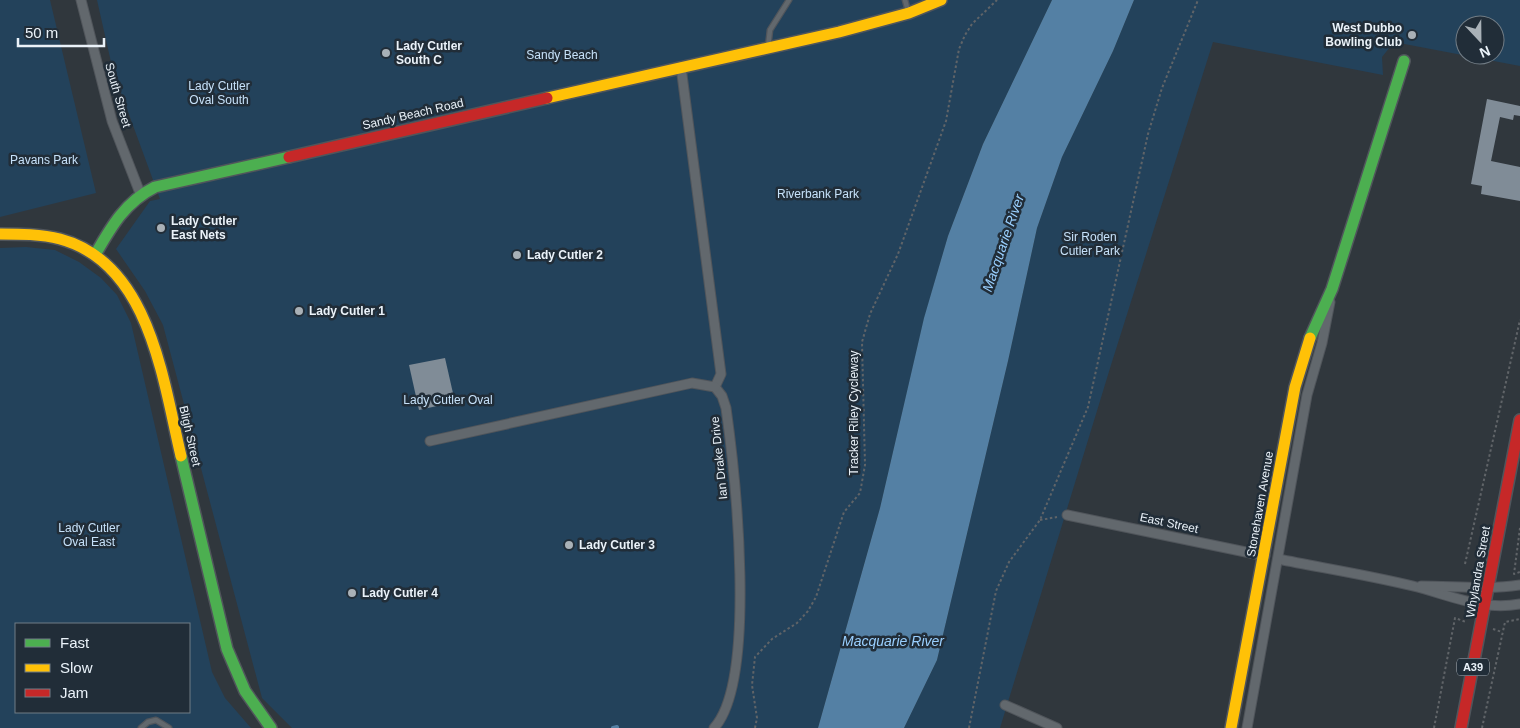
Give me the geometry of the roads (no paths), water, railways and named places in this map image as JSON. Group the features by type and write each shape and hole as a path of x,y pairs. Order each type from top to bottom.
{"main road":[{"name":"Sandy Beach Road","path":"140,193 171,183 767,48 909,13 941,0"},
{"name":"Stonehaven Avenue","path":"1231,728 1266,556 1295,387 1311,335 1332,290 1404,61"},
{"path":"95,255 118,218 140,193"},
{"name":"Bligh Street","path":"0,234 27,233 53,236 74,242 95,255 122,279 134,296 145,317 158,360 225,642 235,674 247,696 271,728"},
{"name":"Whylandra Street","path":"1461,728 1520,420"}],"street":[{"name":"South Street","path":"81,0 112,121 140,193"},
{"path":"430,441 692,383 715,387 721,374 681,67"},
{"name":"Stonehaven Avenue","path":"1247,728 1307,395 1322,343 1332,290"},
{"name":"Ian Drake Drive","path":"714,728 728,702 735,674 740,569 736,490 730,430 722,396 715,387"},
{"name":"East Street","path":"1067,515 1266,556"},
{"path":"1278,558 1414,586 1458,600 1485,606 1520,604"},
{"path":"1414,586 1461,586 1488,589 1520,585"},
{"path":"1005,705 1057,728"}],"lane":[{"path":"767,48 770,30 789,0"},
{"path":"905,0 909,13"},
{"path":"141,728 148,722 156,720 169,728"}],"water":[{"name":"Macquarie River","path":"1052,0 1134,0 1113,51 1062,157 1037,228 1008,361 937,660 904,728 818,728 880,508 924,318 948,236 983,144"}],"waterway":[{"path":"613,728 617,727"}],"place":[{"name":"West Dubbo Bowling Club","path":"1412,35"},
{"name":"Lady Cutler South C","path":"386,53"},
{"name":"Lady Cutler East Nets","path":"161,228"},
{"name":"Lady Cutler 2","path":"517,255"},
{"name":"Lady Cutler 1","path":"299,311"},
{"name":"Lady Cutler 3","path":"569,545"},
{"name":"Lady Cutler 4","path":"352,593"}],"park label":[{"name":"Sandy Beach","path":"562,55"},
{"name":"Lady Cutler Oval South","path":"219,93"},
{"name":"Pavans Park","path":"44,160"},
{"name":"Riverbank Park","path":"818,194"},
{"name":"Sir Roden Cutler Park","path":"1090,244"},
{"name":"Lady Cutler Oval","path":"448,400"},
{"name":"Lady Cutler Oval East","path":"89,535"}]}
